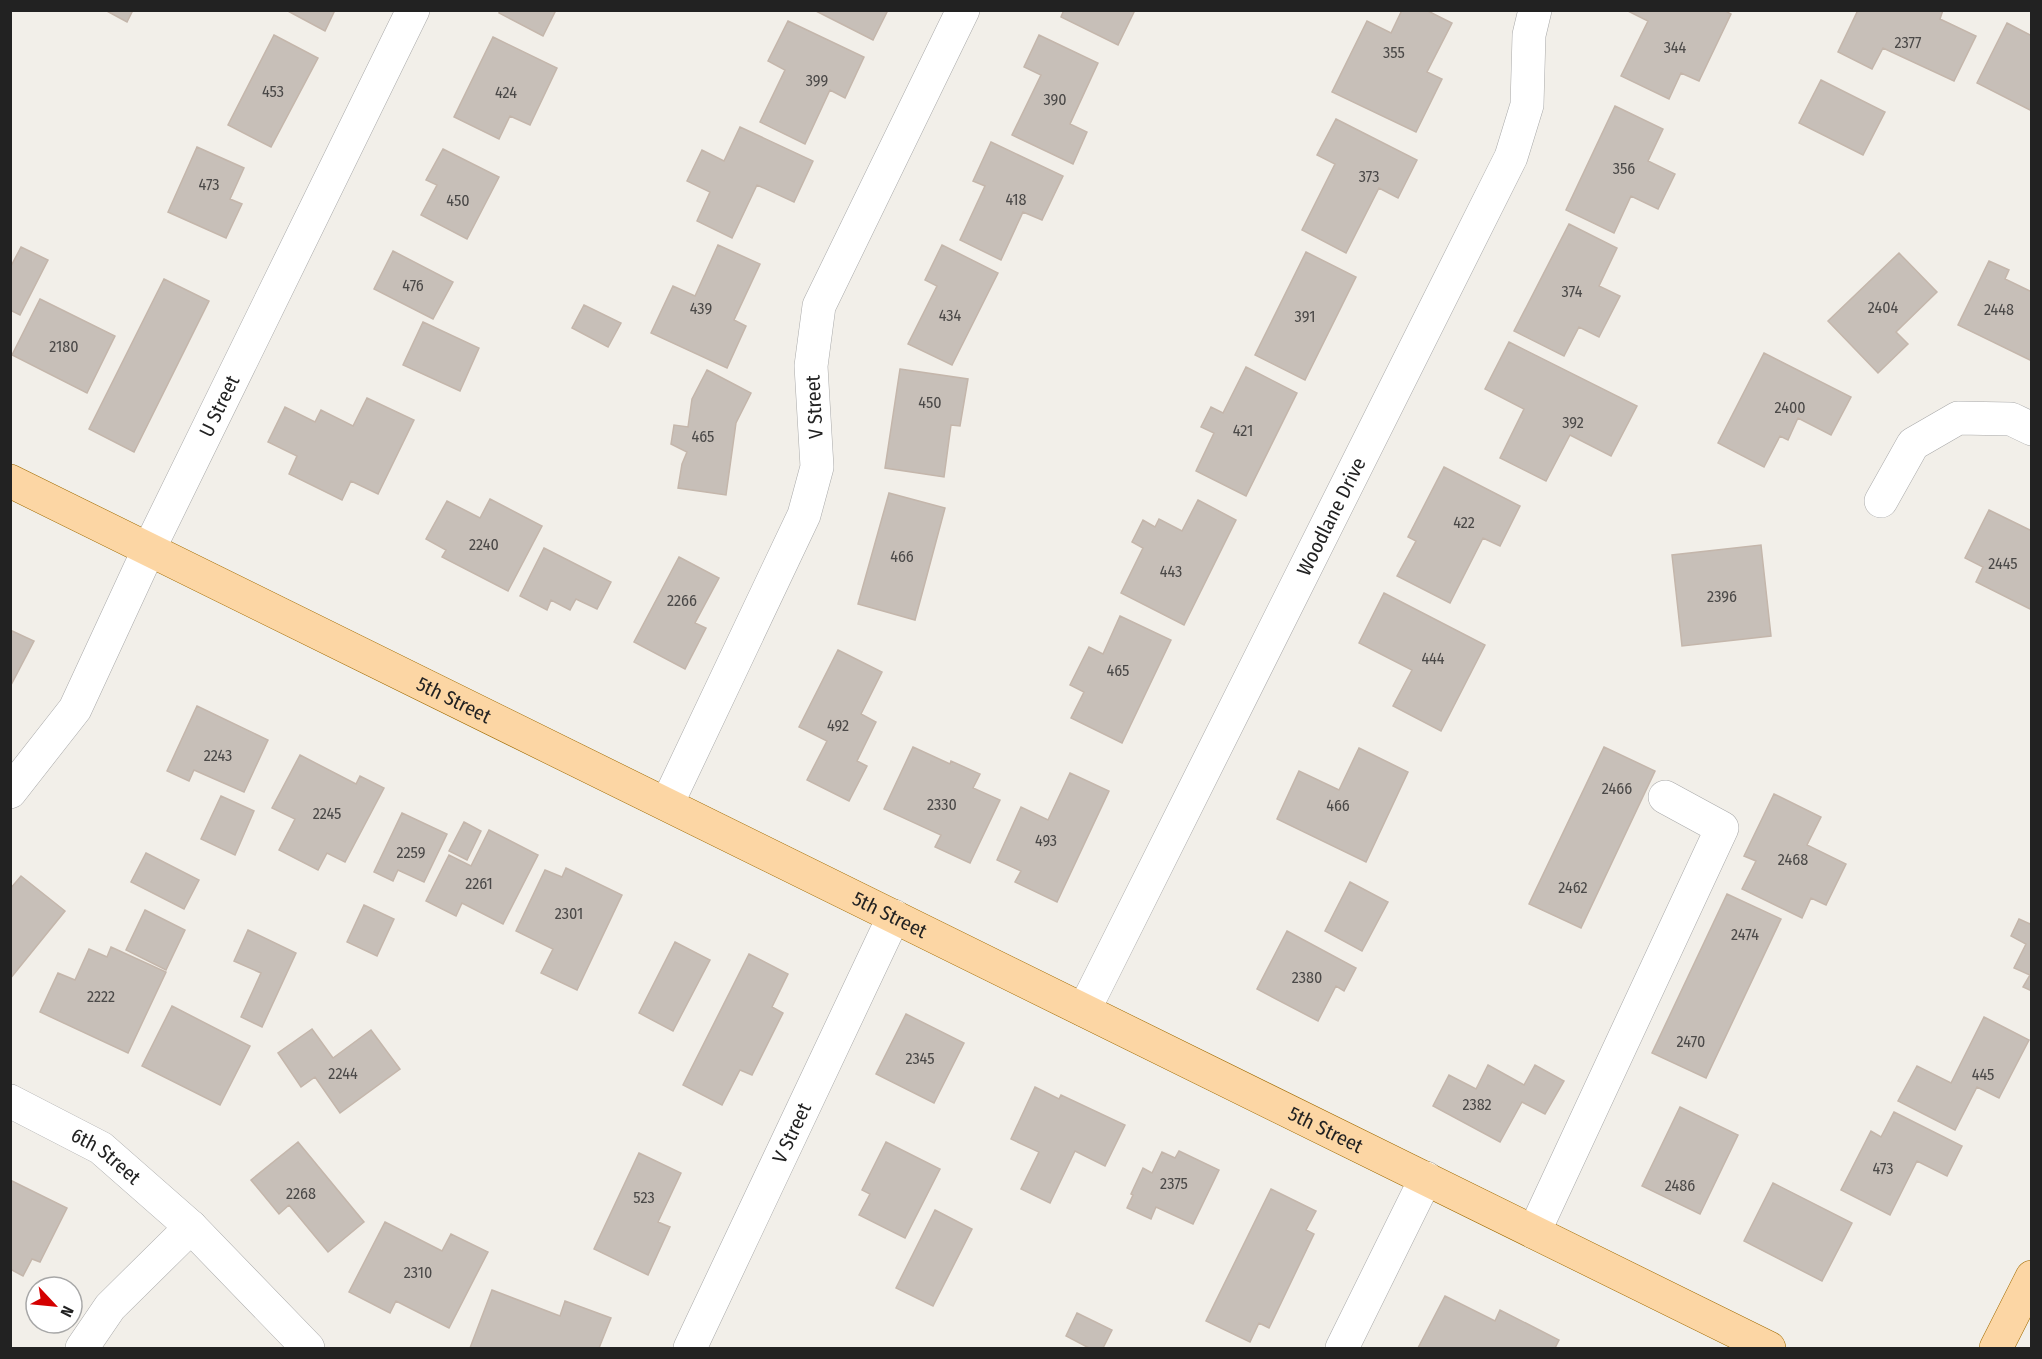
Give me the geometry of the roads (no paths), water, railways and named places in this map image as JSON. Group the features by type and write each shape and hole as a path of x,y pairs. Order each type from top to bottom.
{"main road":[{"name":"5th Street","path":"10,481 1769,1348"},
{"path":"1996,1348 2031,1277"}],"street":[{"name":"U Street","path":"10,792 75,709 149,549 413,10"},
{"name":"V Street","path":"667,804 804,515 817,467 811,366 819,306 963,10"},
{"name":"Woodlane Drive","path":"1084,1010 1511,156 1527,105 1530,35 1535,10"},
{"path":"1881,501 1913,444 1958,418 2011,418 2031,429"},
{"path":"1534,1232 1722,828 1665,797"},
{"name":"V Street","path":"690,1348 894,916"},
{"name":"6th Street","path":"10,1101 101,1148 191,1227 308,1348"},
{"path":"1342,1348 1426,1178"},
{"path":"82,1348 110,1307 191,1227"}]}
